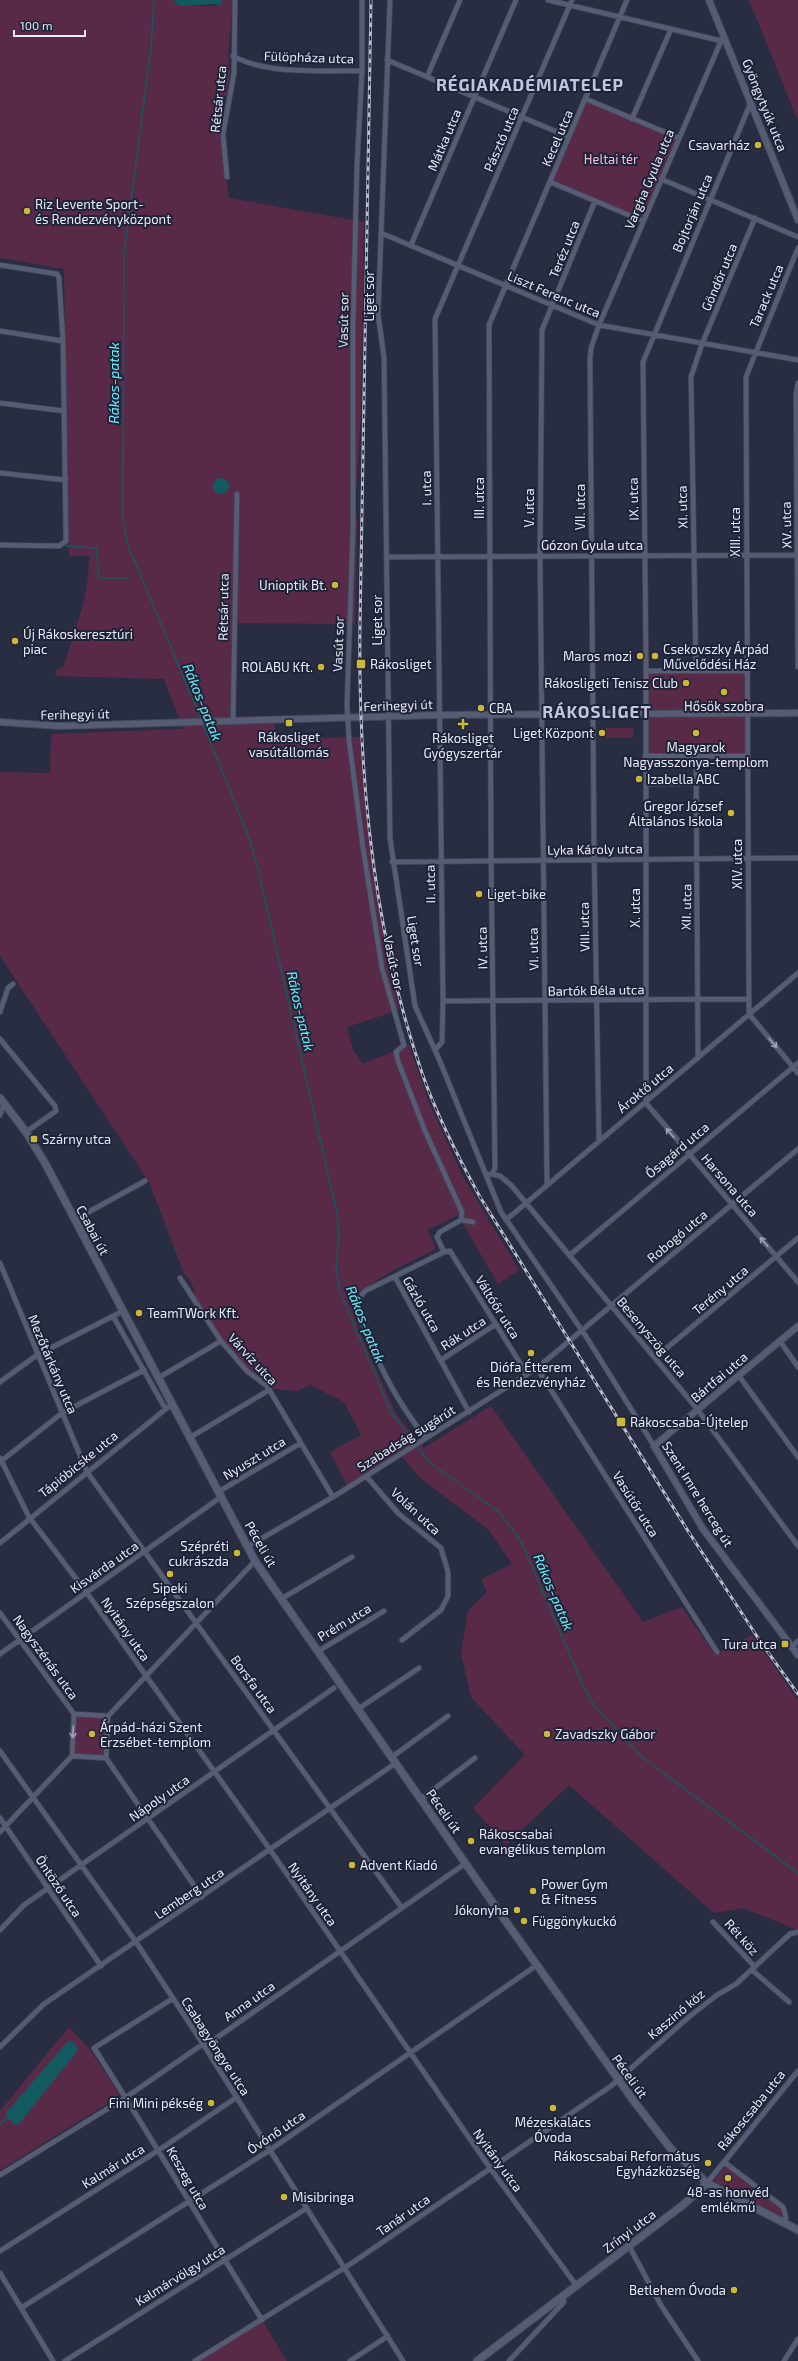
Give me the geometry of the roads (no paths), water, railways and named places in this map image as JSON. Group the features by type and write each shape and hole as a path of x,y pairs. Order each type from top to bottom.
{"main road":[{"name":"Csabai út","path":"2,1101 26,1132 158,1378"},
{"name":"Péceli út","path":"158,1378 168,1406 190,1438 255,1561 317,1652 618,2080 671,2149 707,2183 798,2230"},
{"name":"Zrínyi utca","path":"477,2361 562,2295 683,2205 707,2183"}],"street":[{"name":"Rétsár utca","path":"227,177 224,134 234,73 232,56 235,0"},
{"name":"Vasút sor","path":"362,0 362,70 357,165 353,325 353,521 348,663 349,740 362,848 382,968 404,1045 396,1052 398,1061 425,1131 460,1204 461,1220"},
{"name":"Liget sor","path":"390,0 378,314 384,357 388,716 390,838 392,862 415,1006 506,1220"},
{"path":"428,77 460,0"},
{"name":"Mátka utca","path":"411,245 516,0"},
{"path":"548,0 723,40"},
{"name":"Pásztó utca","path":"458,265 572,0"},
{"name":"Kecel utca","path":"505,285 586,99 627,0"},
{"name":"Gyöngytyúk utca","path":"709,0 723,40 751,100 798,220"},
{"path":"632,119 671,29"},
{"name":"Vargha Gyula utca","path":"599,325 661,179 723,40"},
{"name":"Fülöpháza utca","path":"232,56 244,62 267,68 362,70"},
{"path":"387,60 569,137"},
{"path":"586,99 679,138"},
{"name":"Bojtorján utca","path":"652,334 751,100"},
{"path":"661,179 798,237"},
{"path":"550,182 643,221"},
{"name":"Teréz utca","path":"552,305 595,201"},
{"name":"Göndör utca","path":"702,344 755,218"},
{"name":"Liszt Ferenc utca","path":"381,233 599,325 798,360"},
{"name":"Tarack utca","path":"754,353 798,248"},
{"path":"0,265 57,274 63,341 66,480 66,541 64,544 59,546 0,545"},
{"name":"I. utca","path":"440,715 435,319 458,265"},
{"name":"III. utca","path":"492,715 489,325 505,285"},
{"name":"V. utca","path":"543,714 540,556 542,330 552,305"},
{"name":"VII. utca","path":"593,714 590,360 591,348 599,325"},
{"path":"0,331 63,341"},
{"name":"IX. utca","path":"646,714 642,362 652,334"},
{"name":"XI. utca","path":"696,671 691,377 702,344"},
{"name":"XIII. utca","path":"748,713 746,377 754,353"},
{"name":"XV. utca","path":"798,384 796,394 798,667"},
{"path":"0,403 64,411"},
{"path":"0,473 66,480"},
{"name":"Rétsár utca","path":"233,721 237,494"},
{"name":"Gózon Gyula utca","path":"387,557 798,555"},
{"path":"646,671 748,671"},
{"name":"XIV. utca","path":"748,713 749,1014"},
{"name":"Ferihegyi út","path":"0,722 59,726 440,715 798,713"},
{"name":"VI. utca","path":"543,714 542,861 547,1184"},
{"name":"VIII. utca","path":"593,714 599,1140"},
{"name":"X. utca","path":"646,714 646,1103"},
{"name":"II. utca","path":"435,1050 442,1042 443,1001 440,862 440,715"},
{"name":"IV. utca","path":"492,715 491,861 495,1168 492,1174"},
{"path":"645,756 748,756"},
{"name":"XII. utca","path":"696,756 698,1058"},
{"path":"646,784 696,783"},
{"name":"Lyka Károly utca","path":"392,862 542,861 646,858 798,858"},
{"name":"Ároktő utca","path":"506,1220 798,973"},
{"path":"0,1012 8,988 13,984"},
{"name":"Bartók Béla utca","path":"443,1001 545,1002 749,999"},
{"path":"749,1014 798,1073"},
{"path":"0,1039 55,1106 56,1111 26,1132"},
{"name":"Ősagárd utca","path":"570,1255 798,1062"},
{"path":"0,1115 2,1101"},
{"name":"Harsona utca","path":"646,1103 798,1282"},
{"name":"Robogó utca","path":"571,1340 798,1149"},
{"path":"486,1175 492,1174"},
{"name":"Besenyszög utca","path":"492,1174 500,1176 511,1185 656,1357 698,1410 798,1546"},
{"path":"74,1220 145,1181"},
{"path":"395,1277 444,1252 437,1237 440,1232 461,1220 474,1222"},
{"name":"Szent Imre herceg út","path":"506,1220 582,1330 654,1446 703,1529 798,1655"},
{"name":"Terény utca","path":"656,1357 798,1238"},
{"name":"Váltóőr utca","path":"444,1252 450,1251 527,1374"},
{"name":"Mezőtárkány utca","path":"0,1264 87,1472"},
{"name":"Gázló utca","path":"424,1440 403,1409 365,1330 356,1302 365,1291 395,1277 469,1412"},
{"name":"Várvíz utca","path":"180,1278 221,1341 247,1371 269,1390 333,1497"},
{"path":"0,1382 37,1355 123,1311"},
{"path":"113,1316 144,1370 168,1406"},
{"name":"Rák utca","path":"441,1360 496,1324"},
{"name":"Bártfai utca","path":"654,1446 798,1326"},
{"name":"Szabadság sugárút","path":"247,1547 333,1497 469,1412 537,1368 571,1340"},
{"path":"158,1378 221,1341"},
{"path":"780,1341 798,1367"},
{"name":"Vasútőr utca","path":"537,1368 717,1652"},
{"path":"0,1460 62,1413 144,1370"},
{"path":"739,1376 798,1457"},
{"path":"190,1438 269,1390"},
{"name":"Tápióbicske utca","path":"0,1543 29,1517 168,1406"},
{"name":"Nyuszt utca","path":"220,1495 301,1443"},
{"name":"Nyitány utca","path":"0,1460 29,1517 87,1593 145,1677 271,1851 490,2168 576,2285"},
{"name":"Borsfa utca","path":"87,1472 402,1908"},
{"name":"Volán utca","path":"366,1476 399,1514 440,1548 448,1572 448,1596 441,1610 402,1640"},
{"name":"Kisvárda utca","path":"0,1654 145,1552 220,1495"},
{"path":"281,1599 352,1556"},
{"path":"202,1897 106,1758 108,1716 255,1561"},
{"name":"Prém utca","path":"317,1652 384,1611"},
{"name":"Nagyszénás utca","path":"0,1613 74,1714"},
{"path":"791,1647 798,1641"},
{"path":"358,1709 419,1668"},
{"name":"Nápoly utca","path":"0,1930 24,1905 82,1866 334,1688"},
{"path":"0,1832 72,1756 74,1714 108,1716"},
{"name":"Lemberg utca","path":"0,2047 44,2004 271,1851 394,1760 448,1716"},
{"name":"Csabagyöngye utca","path":"0,1751 136,1942 172,1999 204,2044 403,2361"},
{"path":"72,1756 106,1758"},
{"path":"421,1799 475,1758"},
{"name":"Öntöző utca","path":"0,1818 100,1966"},
{"name":"Anna utca","path":"0,2175 126,2098 204,2044 215,2039 466,1863"},
{"name":"Rét köz","path":"713,1922 754,1968"},
{"name":"Kaszinó köz","path":"618,2080 690,2016 754,1968 790,1934 798,1932"},
{"name":"Óvónő utca","path":"21,2308 270,2150 411,2054 537,1965"},
{"path":"754,1968 789,2002"},
{"name":"Keszeg utca","path":"172,1999 94,2048 159,2150 188,2202 262,2320"},
{"name":"Rákoscsaba utca","path":"707,2183 798,2071"},
{"name":"Tanár utca","path":"195,2361 345,2268 618,2080"},
{"name":"Kalmár utca","path":"0,2250 159,2150 237,2097"},
{"path":"724,2162 783,2207 786,2218 784,2223"},
{"name":"Kalmárvölgy utca","path":"65,2361 307,2208"},
{"path":"629,2246 662,2308 698,2361"},
{"path":"0,2273 54,2361"},
{"path":"509,2361 564,2302 562,2295"},
{"path":"350,2361 388,2336"},
{"path":"784,2361 798,2339"}],"waterway":[{"name":"Rákos-patak","path":"154,0 151,48 124,254 123,520 127,543 202,721"},
{"path":"66,546 96,548 99,578 128,578"},
{"name":"Rákos-patak","path":"203,724 250,840 258,869 337,1213 339,1234 336,1269 340,1292 391,1412 430,1463 499,1512 521,1541 583,1685 594,1705 643,1758 798,1873"},
{"path":"0,2125 7,2117"}],"railway":[{"path":"371,0 360,681 362,738 372,852 380,908 391,964 405,1019 434,1105 456,1152 480,1197 688,1531 762,1644 798,1694"}],"place":[{"name":"Csavarház","path":"758,145"},
{"name":"Riz Levente Sport- és Rendezvényközpont","path":"27,211"},
{"name":"Unioptik Bt.","path":"335,585"},
{"name":"Új Rákoskeresztúri piac","path":"15,641"},
{"name":"Maros mozi","path":"640,656"},
{"name":"Csekovszky Árpád Művelődési Ház","path":"655,656"},
{"name":"Rákosliget","path":"361,664"},
{"name":"ROLABU Kft.","path":"321,667"},
{"name":"Rákosligeti Tenisz Club","path":"686,683"},
{"name":"Hősök szobra","path":"724,692"},
{"name":"CBA","path":"481,708"},
{"name":"Rákosliget vasútállomás","path":"289,723"},
{"name":"Rákosliget Gyógyszertár","path":"463,724"},
{"name":"Liget Központ","path":"602,733"},
{"name":"Magyarok Nagyasszonya-templom","path":"696,733"},
{"name":"Izabella ABC","path":"639,779"},
{"name":"Gregor József Általános Iskola","path":"731,813"},
{"name":"Liget-bike","path":"479,894"},
{"name":"Szárny utca","path":"34,1139"},
{"name":"TeamTWork Kft.","path":"139,1313"},
{"name":"Diófa Étterem és Rendezvényház","path":"531,1353"},
{"name":"Rákoscsaba-Újtelep","path":"621,1422"},
{"name":"Szépréti cukrászda","path":"237,1553"},
{"name":"Sipeki Szépségszalon","path":"170,1574"},
{"name":"Tura utca","path":"785,1644"},
{"name":"Árpád-házi Szent Erzsébet-templom","path":"92,1734"},
{"name":"Zavadszky Gábor","path":"547,1734"},
{"name":"Rákoscsabai evangélikus templom","path":"471,1841"},
{"name":"Advent Kiadó","path":"352,1865"},
{"name":"Power Gym & Fitness","path":"533,1891"},
{"name":"Jókonyha","path":"517,1910"},
{"name":"Függönykuckó","path":"524,1921"},
{"name":"Fini Mini pékség","path":"211,2103"},
{"name":"Mézeskalács Óvoda","path":"553,2108"},
{"name":"Rákoscsabai Református Egyházközség","path":"708,2163"},
{"name":"48-as honvéd emlékmű","path":"728,2178"},
{"name":"Misibringa","path":"284,2197"},
{"name":"Betlehem Óvoda","path":"734,2290"}],"district":[{"name":"RÉGIAKADÉMIATELEP","path":"530,84"},
{"name":"RÁKOSLIGET","path":"597,711"}],"park label":[{"name":"Heltai tér","path":"611,159"}]}
